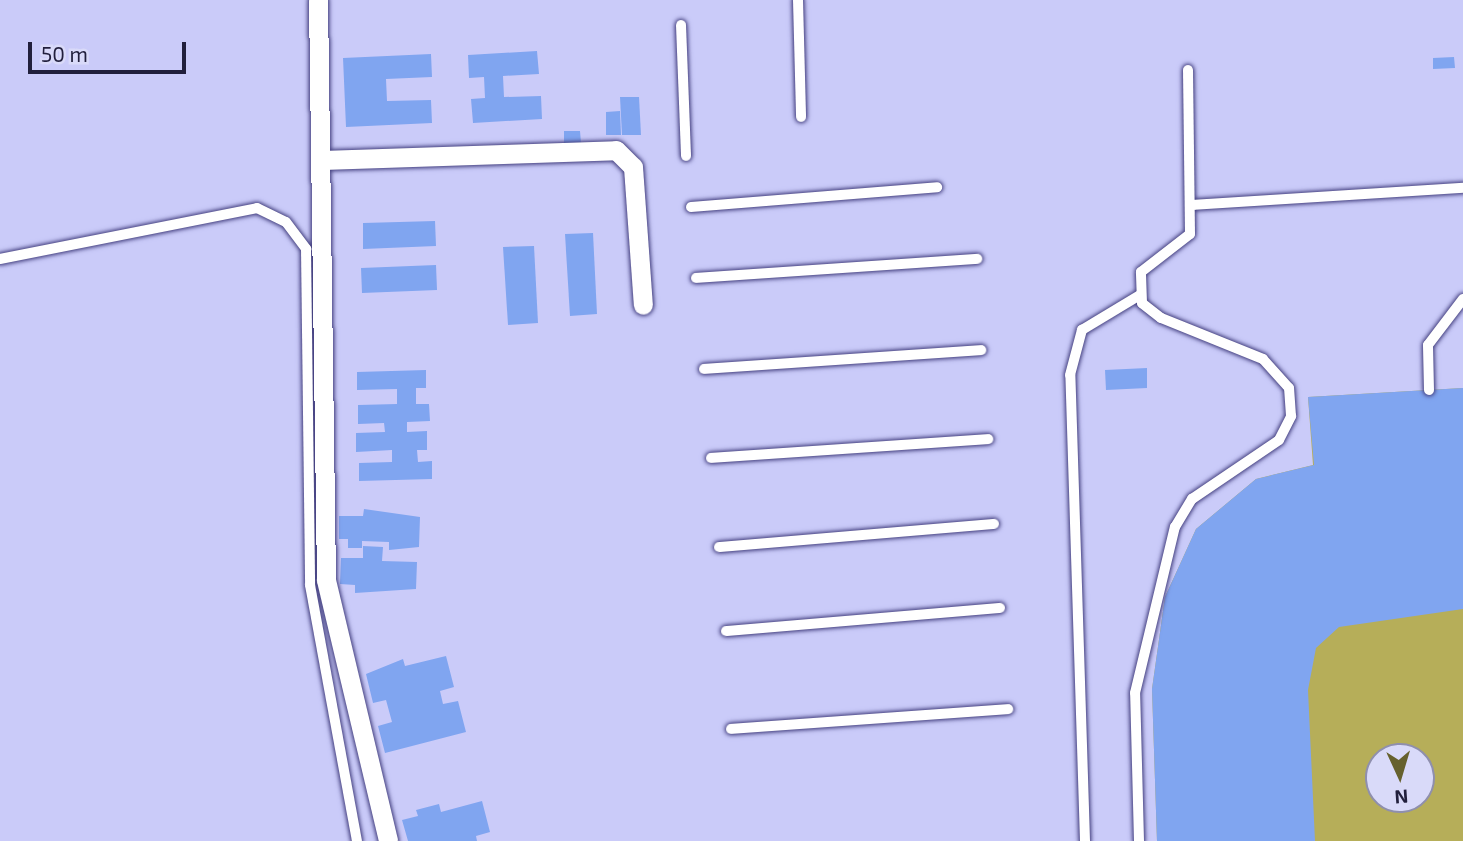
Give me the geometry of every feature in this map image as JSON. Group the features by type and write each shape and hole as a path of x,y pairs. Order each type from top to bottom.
{"street":[{"path":"318,0 326,580 388,841"},
{"path":"322,160 616,150 633,167 643,305"}],"lane":[{"path":"798,0 802,117"},
{"path":"681,25 686,156"},
{"path":"1140,295 1144,267 1188,239 1191,205 1188,70"},
{"path":"691,207 937,187"},
{"path":"1191,205 1463,188"},
{"path":"0,259 257,208 286,222 306,249 310,584 357,841"},
{"path":"696,278 976,259"},
{"path":"1085,841 1070,375 1082,330 1104,311 1140,295"},
{"path":"1139,841 1135,693 1175,527 1192,499 1279,440 1292,400 1281,376 1263,359 1161,318 1140,295"},
{"path":"1429,390 1428,345 1463,299"},
{"path":"704,369 981,350"},
{"path":"711,458 988,439"},
{"path":"719,547 994,524"},
{"path":"726,631 1000,608"},
{"path":"731,729 1008,709"}],"shaded area":[{"path":"1463,388 1463,841 1157,841 1152,689 1165,597 1196,529 1256,479 1313,465 1308,397"}],"building":[{"path":"537,51 539,74 503,76 504,97 541,96 542,119 473,123 471,99 485,98 484,77 469,78 468,55"},
{"path":"431,54 432,77 386,79 387,101 431,100 432,123 346,127 343,58"},
{"path":"1454,57 1455,68 1433,69 1433,58"},
{"path":"620,97 639,97 641,135 622,135"},
{"path":"620,111 621,135 606,135 606,112"},
{"path":"564,131 580,131 581,143 564,144"},
{"path":"435,221 436,246 363,249 363,223"},
{"path":"593,233 597,314 570,316 565,234"},
{"path":"534,246 538,323 508,325 503,247"},
{"path":"436,265 437,290 362,293 361,268"},
{"path":"1147,368 1147,388 1106,390 1105,370"},
{"path":"426,370 426,388 416,388 416,404 429,404 430,421 407,422 407,432 427,431 427,450 417,450 418,462 432,461 432,479 359,481 359,463 392,462 392,450 356,452 356,433 385,432 384,423 358,424 358,405 397,404 397,389 357,390 357,372"},
{"path":"1463,388 1463,609 1339,627 1316,648 1308,690 1315,841 1157,841 1152,689 1165,597 1196,529 1256,479 1314,465 1308,397"},
{"path":"364,509 420,517 419,547 389,550 389,542 362,541 362,548 348,548 348,539 339,539 339,516 363,516"},
{"path":"363,546 383,547 382,561 417,562 416,589 355,593 355,585 340,584 341,558 363,558"},
{"path":"446,656 454,687 440,691 443,704 458,701 466,732 385,753 378,726 392,722 386,700 373,703 366,674 403,659 405,666"},
{"path":"482,801 490,832 476,836 477,841 408,841 402,820 418,816 416,810 439,804 441,812"}]}
